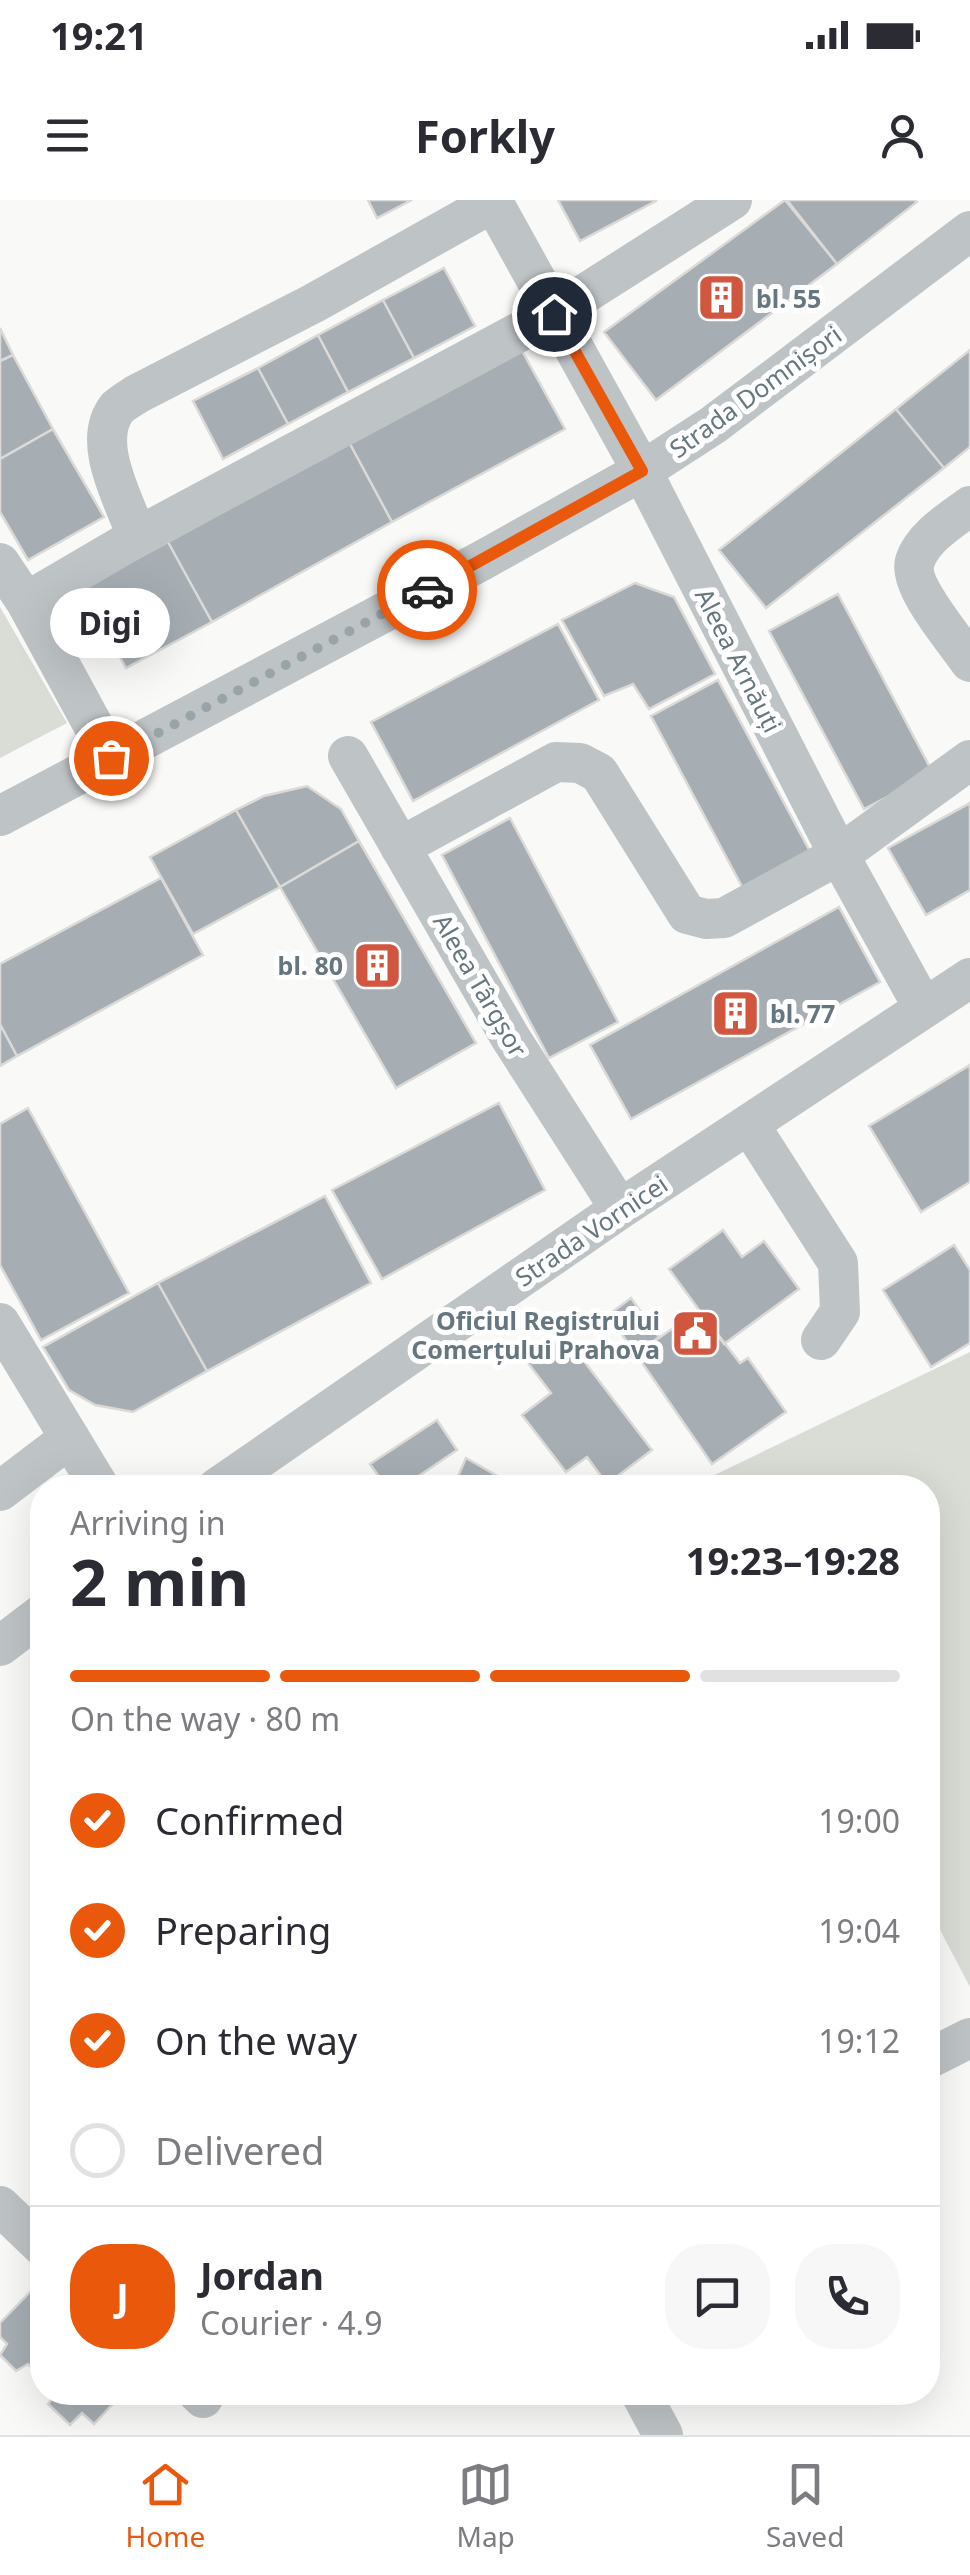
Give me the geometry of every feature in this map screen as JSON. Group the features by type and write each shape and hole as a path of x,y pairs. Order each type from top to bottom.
{"street":[{"path":"26,602 138,537 554,314 732,200"},
{"name":"Aleea Arnăuți","path":"138,537 107,452 107,430 118,407 314,303 493,201 642,471 839,854 923,1007"},
{"name":"Strada Domnișori","path":"0,816 484,560 642,471 713,425 970,231"},
{"path":"964,523 931,536 914,562 915,582 970,662"},
{"path":"0,562 111,758"},
{"name":"Aleea Târgșor","path":"348,756 510,1037 620,1209"},
{"path":"400,846 556,762 580,764 599,773 686,914 724,918 839,854 970,760"},
{"name":"Strada Vornicei","path":"236,1475 620,1209 970,978"},
{"path":"749,1124 838,1263 840,1312 821,1340"},
{"path":"0,1323 92,1475"},
{"path":"0,1490 70,1438"},
{"path":"0,1646 30,1623"},
{"path":"940,2053 970,2038"},
{"path":"0,2206 30,2235"},
{"path":"647,2405 663,2435"}],"shaded area":[{"path":"0,607 67,723 0,758"},
{"path":"970,1352 970,1987 940,1930 940,1475 714,1475"}],"building":[{"path":"368,200 412,200 377,218"},
{"path":"558,200 655,200 656,201 580,241"},
{"name":"bl. 55","path":"785,200 837,264 656,400 604,332"},
{"path":"787,200 915,200 917,202 837,264"},
{"path":"444,268 475,326 414,358 383,300"},
{"path":"383,300 414,358 348,392 318,335"},
{"path":"0,328 13,355 0,361"},
{"path":"318,335 348,392 288,424 258,368"},
{"path":"521,349 565,429 392,522 349,442"},
{"path":"970,350 970,447 944,468 896,409"},
{"path":"13,355 53,429 0,459 0,361"},
{"path":"258,368 288,424 223,459 193,401"},
{"path":"896,409 944,468 766,608 719,550"},
{"path":"53,429 104,517 28,560 0,512 0,459"},
{"path":"349,442 392,522 212,622 168,542"},
{"path":"168,542 212,622 126,668 82,588"},
{"path":"635,583 674,597 715,674 649,709 633,684 604,696 562,620"},
{"path":"838,594 933,773 864,809 769,631"},
{"path":"558,624 599,700 413,801 371,722"},
{"path":"718,680 813,857 746,894 651,716"},
{"name":"bl. 80","path":"307,786 341,809 359,841 280,887 236,810 264,796"},
{"path":"970,803 970,890 926,915 888,848"},
{"path":"236,810 280,887 193,934 150,857"},
{"path":"510,818 618,1022 549,1058 442,855"},
{"name":"bl. 80","path":"359,841 476,1043 396,1088 280,887"},
{"path":"161,878 203,955 17,1056 0,1024 0,964"},
{"name":"bl. 77","path":"839,907 880,982 631,1119 590,1045"},
{"path":"0,1024 17,1056 0,1066"},
{"path":"970,1065 970,1182 921,1212 869,1126"},
{"path":"499,1103 545,1190 382,1279 332,1190"},
{"path":"28,1108 129,1293 41,1340 0,1265 0,1124"},
{"path":"325,1196 371,1283 207,1371 158,1283"},
{"path":"723,1230 742,1257 764,1241 799,1289 724,1344 669,1269"},
{"path":"954,1245 970,1270 970,1343 931,1367 883,1290"},
{"path":"158,1283 207,1371 133,1412 95,1405 69,1390 43,1347"},
{"path":"631,1298 659,1337 636,1354 608,1315"},
{"path":"699,1310 740,1363 748,1358 786,1412 712,1464 636,1354"},
{"path":"564,1335 652,1450 619,1475 600,1475 587,1457 566,1472 522,1415 551,1393 528,1363"},
{"path":"437,1420 457,1450 420,1475 378,1475 370,1464"},
{"path":"466,1458 496,1475 459,1475"},
{"path":"30,2292 30,2366 16,2371 0,2355 7,2344 0,2337 0,2323"},
{"path":"49,2405 112,2405 94,2424 82,2413 70,2425"}],"way so far":[{"path":"111,758 427,590"}],"place":[{"name":"bl. 55","path":"721,298"},
{"name":"Digi","path":"111,758"},
{"name":"bl. 80","path":"378,965"},
{"name":"bl. 77","path":"735,1013"},
{"name":"Oficiul Registrului Comerțului Prahova","path":"695,1334"}],"route":[{"path":"427,590 642,471 554,314"}]}
